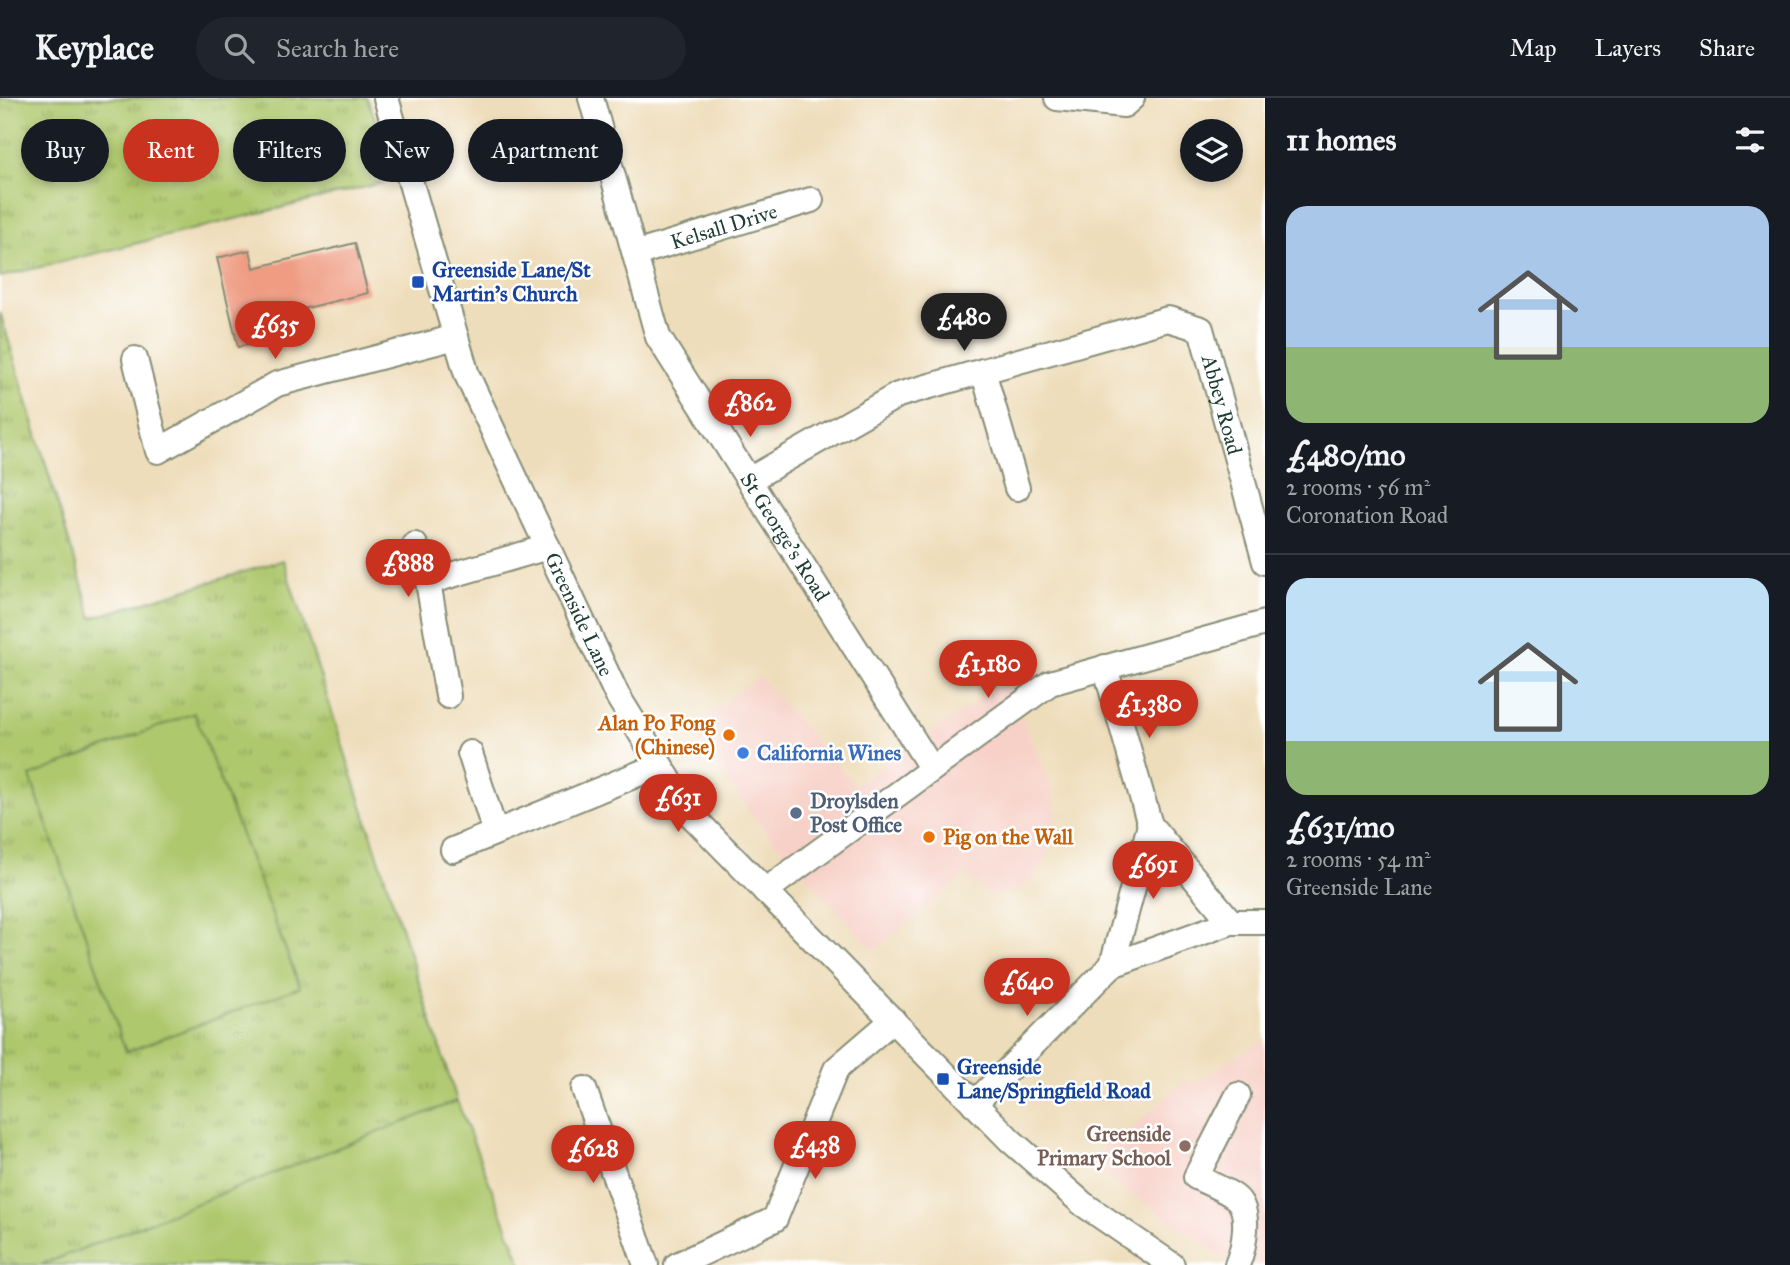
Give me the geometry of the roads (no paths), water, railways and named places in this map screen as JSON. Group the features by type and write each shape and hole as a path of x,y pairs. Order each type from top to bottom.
{"street":[{"name":"Greenside Lane","path":"386,98 467,375 617,695 691,815 1010,1140 1083,1204 1172,1265"},
{"name":"St George's Road","path":"591,98 658,337 932,769"},
{"path":"1057,98 1124,105 1132,98"},
{"name":"Kelsall Drive","path":"635,254 811,200"},
{"name":"Abbey Road","path":"983,371 1168,319 1201,329 1265,562"},
{"path":"135,359 158,451 277,384 456,337"},
{"path":"749,480 898,395 983,371 1017,488"},
{"path":"415,545 428,582 448,696"},
{"path":"428,582 548,547"},
{"path":"765,891 1051,683 1265,622"},
{"path":"1105,667 1150,825 1231,922"},
{"path":"470,753 495,832"},
{"path":"453,850 660,765"},
{"path":"1111,965 1150,825"},
{"path":"974,1104 1111,965 1231,922 1265,922"},
{"path":"677,1265 775,1219 836,1069 892,1020"},
{"path":"584,1089 646,1265"},
{"path":"1237,1265 1244,1239 1244,1208 1237,1198 1196,1177 1238,1095"}],"place":[{"name":"Greenside Lane/St Martin's Church","path":"418,282"},
{"name":"Alan Po Fong (Chinese)","path":"729,735"},
{"name":"California Wines","path":"743,753"},
{"name":"Droylsden Post Office","path":"796,813"},
{"name":"Pig on the Wall","path":"929,837"},
{"name":"Greenside Lane/Springfield Road","path":"943,1079"},
{"name":"Greenside Primary School","path":"1185,1146"}]}
